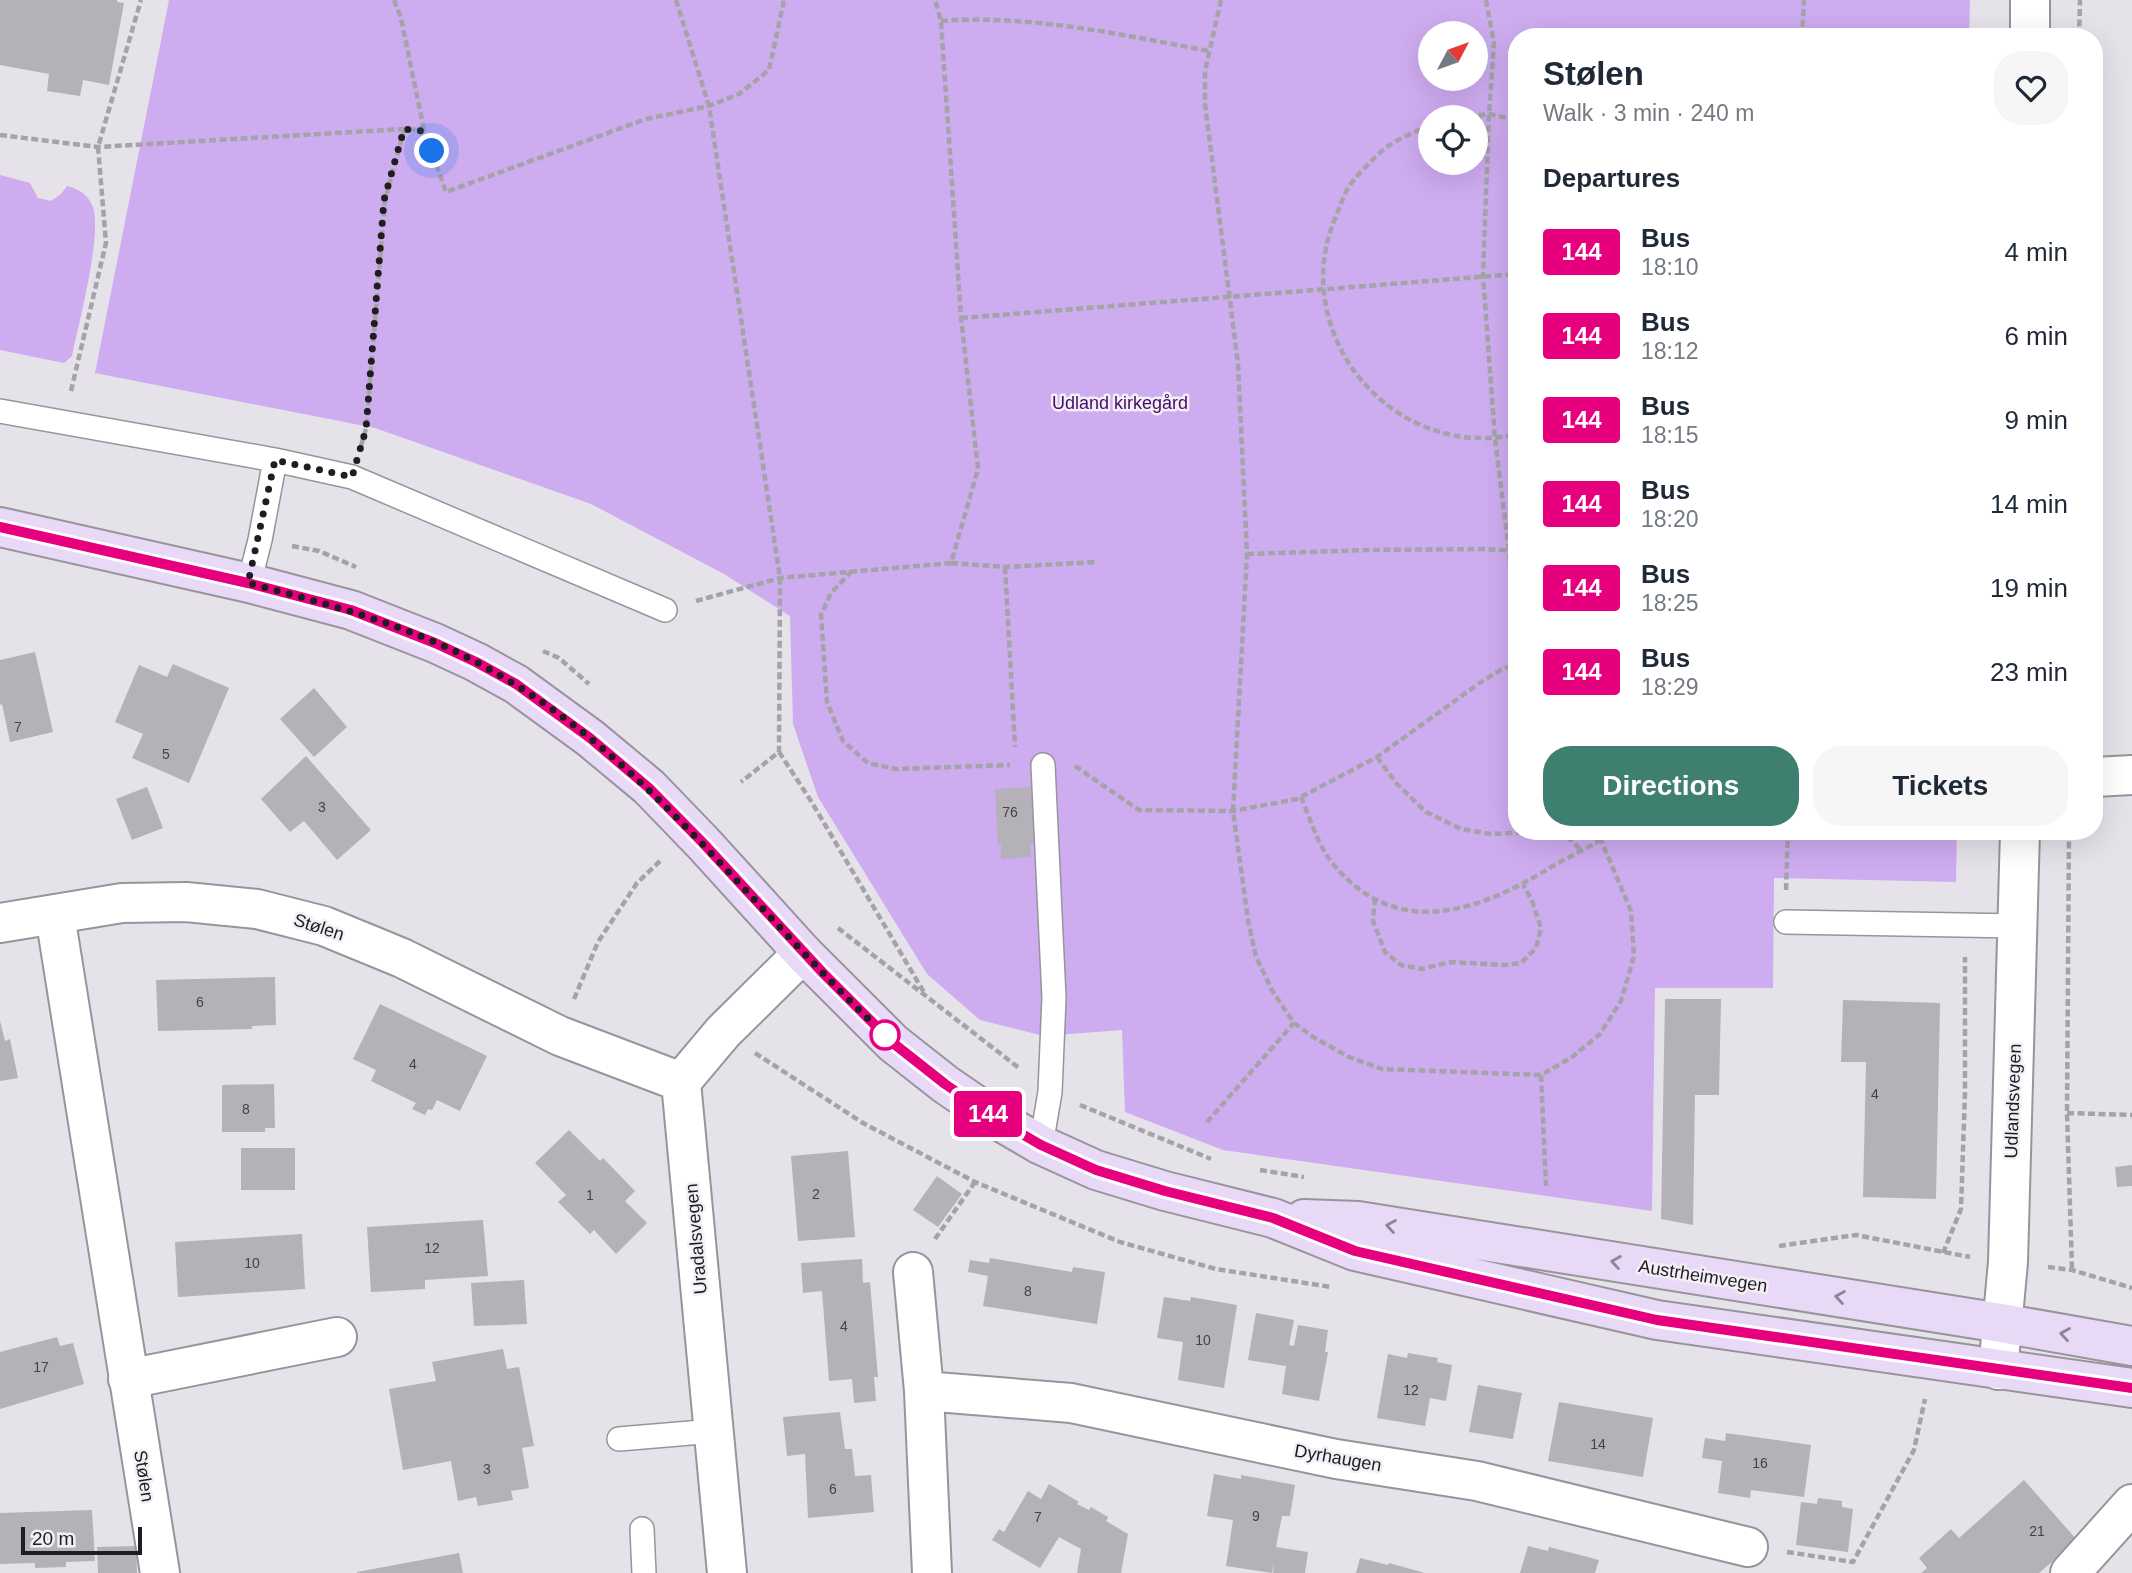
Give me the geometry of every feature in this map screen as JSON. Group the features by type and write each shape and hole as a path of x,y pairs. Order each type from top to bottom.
{"main road":[{"name":"Austrheimvegen","path":"0,527 248,583 351,610 476,662 527,692 590,738 649,788 803,953 893,1043 993,1117 1041,1145 1096,1170 1165,1191 1273,1218 1355,1251 1657,1320 2132,1388"},
{"name":"Austrheimvegen","path":"1273,1218 1358,1221 2132,1346"}],"street":[{"path":"2030,0 2030,28"},
{"path":"2103,777 2132,775"},
{"name":"Udlandsvegen","path":"1998,1370 2008,1262 2020,840"},
{"name":"Stølen","path":"0,923 122,903 186,902 257,909 324,926 402,958 560,1036 681,1082"},
{"name":"Stølen","path":"55,915 160,1573"},
{"path":"681,1082 723,1032 803,953"},
{"name":"Uradalsvegen","path":"681,1082 727,1573"},
{"path":"913,1272 924,1391 932,1573"},
{"path":"128,1379 337,1337"},
{"name":"Dyrhaugen","path":"924,1391 1071,1403 1336,1459 1477,1481 1748,1547"},
{"path":"2070,1573 2132,1504"}],"lane":[{"path":"0,411 275,460 352,477 665,610"},
{"path":"248,583 275,460"},
{"path":"1041,1145 1050,1093 1054,998 1043,765"},
{"path":"1786,922 2018,926"},
{"path":"619,1439 714,1431"},
{"path":"642,1529 645,1573"}],"path":[{"path":"64,422 106,243 99,147 141,0"},
{"path":"394,0 401,18 424,131 446,192 646,119 709,106 739,94 769,70 784,0"},
{"path":"676,0 709,106 780,578 779,752 926,996"},
{"path":"935,0 941,21 961,318 978,468 951,563"},
{"path":"1221,0 1205,71 1205,104 1238,364 1247,554 1233,811 1248,920 1256,957 1273,992 1294,1023 1349,1057 1382,1069 1541,1075 1571,1058 1600,1034 1621,1002 1634,956 1631,911 1601,840 1580,849 1523,884 1478,904 1447,912 1418,913 1389,906 1358,889 1332,863 1301,796"},
{"path":"1486,0 1494,43 1483,275 1496,439 1508,542"},
{"path":"1802,28 1804,0"},
{"path":"2079,28 2080,0"},
{"path":"941,21 976,18 1041,24 1123,34 1209,51"},
{"path":"1489,114 1508,118"},
{"path":"352,477 366,429 384,200 404,129"},
{"path":"0,135 99,147 404,129 424,131"},
{"path":"1418,131 1387,147 1349,186 1327,236 1322,290 1335,339 1360,382 1399,415 1445,435 1496,439 1508,436"},
{"path":"961,318 1508,274"},
{"path":"1247,554 1407,549 1508,551"},
{"path":"665,610 780,578 951,563 1005,568 1097,562"},
{"path":"1005,568 1016,765"},
{"path":"852,572 831,593 821,615 827,702 843,741 868,763 896,769 1074,765 1139,810 1233,811 1301,796 1377,757 1481,682 1508,667"},
{"path":"741,782 779,752"},
{"path":"1377,757 1397,784 1426,812 1461,829 1491,834 1508,833"},
{"path":"1571,840 1580,849"},
{"path":"1786,922 1788,840"},
{"path":"2069,840 2067,1113 2072,1270"},
{"path":"560,1036 597,942 637,883 660,861"},
{"path":"1375,898 1373,921 1385,952 1401,965 1422,969 1450,962 1503,965 1521,963 1536,948 1541,928 1523,884"},
{"path":"1943,1253 1961,1209 1965,1079 1965,925"},
{"path":"1207,1122 1294,1023"},
{"path":"1541,1075 1546,1186"},
{"path":"2067,1113 2132,1115"},
{"path":"913,1272 975,1182"},
{"path":"1748,1547 1853,1562 1914,1450 1927,1390"}],"green space":[{"name":"Udland kirkegård","path":"169,0 1970,0 1969,28 1508,28 1508,840 1957,840 1956,882 1774,878 1773,988 1655,988 1652,1211 1223,1150 1125,1112 1122,1030 1044,1036 980,1020 927,974 818,797 793,724 790,616 724,574 591,504 375,428 95,373"},
{"path":"0,175 30,183 38,198 51,201 67,186 71,187 85,195 92,205 95,234 89,278 72,356 64,363 0,350"}],"building":[{"path":"0,0 117,0 124,3 109,85 83,80 80,96 47,91 49,74 0,65"},
{"path":"35,652 53,732 10,742 2,704 0,705 0,660"},
{"path":"173,664 229,688 189,783 132,758 143,734 115,722 139,665 167,677"},
{"path":"314,688 347,727 314,757 280,719"},
{"path":"306,756 371,830 337,860 304,821 290,832 261,799"},
{"path":"147,787 163,828 132,840 116,799"},
{"path":"1031,787 1035,843 1030,843 1031,857 1001,859 995,789"},
{"path":"275,977 276,1025 252,1026 252,1029 158,1031 156,980"},
{"path":"1665,999 1721,999 1719,1095 1695,1095 1693,1225 1661,1219"},
{"path":"1843,1000 1940,1003 1936,1199 1863,1197 1866,1062 1841,1062"},
{"path":"380,1004 487,1056 460,1111 437,1100 432,1110 428,1109 425,1115 412,1109 416,1103 371,1081 376,1070 353,1059"},
{"path":"0,1021 5,1041 10,1039 18,1078 0,1081"},
{"path":"274,1084 275,1128 265,1128 265,1132 222,1132 222,1085"},
{"path":"569,1130 600,1161 603,1158 635,1191 625,1201 647,1223 616,1254 594,1230 590,1234 558,1202 566,1195 535,1163"},
{"path":"241,1148 295,1148 295,1190 241,1190"},
{"path":"848,1151 855,1237 798,1241 791,1156"},
{"path":"2132,1165 2132,1186 2117,1187 2115,1167"},
{"path":"937,1176 962,1194 938,1227 913,1210"},
{"path":"483,1220 488,1276 425,1280 425,1289 371,1292 367,1227"},
{"path":"302,1234 305,1289 178,1297 175,1242"},
{"path":"990,1258 1072,1272 1073,1267 1105,1272 1097,1324 983,1306 988,1276 968,1272 970,1260 989,1263"},
{"path":"862,1259 863,1283 870,1282 878,1377 874,1377 876,1401 854,1403 852,1379 829,1381 822,1291 803,1293 801,1263"},
{"path":"524,1280 527,1324 474,1326 471,1283"},
{"path":"1164,1297 1190,1301 1191,1297 1237,1305 1224,1388 1178,1380 1183,1342 1157,1338"},
{"path":"1256,1313 1294,1320 1289,1345 1294,1346 1298,1325 1328,1330 1325,1352 1328,1352 1319,1401 1282,1394 1286,1366 1248,1360"},
{"path":"57,1337 60,1346 73,1343 84,1384 0,1409 0,1352"},
{"path":"503,1349 507,1369 519,1367 534,1446 522,1448 529,1488 511,1491 513,1500 478,1506 476,1497 458,1501 451,1461 403,1470 389,1389 436,1381 432,1362"},
{"path":"1408,1353 1438,1358 1437,1362 1452,1365 1446,1401 1430,1398 1425,1426 1377,1418 1388,1354 1407,1358"},
{"path":"1478,1385 1522,1393 1513,1439 1469,1432"},
{"path":"1559,1402 1653,1418 1643,1477 1548,1461"},
{"path":"840,1412 845,1449 852,1449 855,1476 871,1475 874,1512 808,1518 805,1454 787,1456 783,1417"},
{"path":"1726,1433 1811,1445 1804,1497 1751,1490 1750,1498 1718,1493 1722,1461 1702,1458 1705,1438 1725,1441"},
{"path":"1214,1474 1241,1479 1241,1475 1295,1485 1290,1516 1282,1516 1276,1547 1308,1552 1305,1573 1273,1573 1274,1561 1272,1573 1226,1566 1233,1520 1207,1516"},
{"path":"2024,1480 2077,1540 2039,1573 1921,1573 1927,1568 1919,1558 1951,1529 1959,1538"},
{"path":"1049,1484 1079,1502 1077,1504 1089,1510 1091,1507 1108,1517 1106,1521 1128,1534 1121,1573 1077,1573 1081,1549 1059,1537 1040,1568 992,1540 999,1529 1004,1532 1028,1491 1041,1499"},
{"path":"1818,1498 1842,1501 1842,1507 1853,1509 1848,1552 1796,1545 1801,1502 1817,1504"},
{"path":"92,1510 95,1561 66,1562 66,1567 35,1568 35,1563 0,1564 0,1513"},
{"path":"136,1546 137,1573 98,1573 97,1547"},
{"path":"1528,1546 1548,1551 1549,1547 1599,1560 1595,1573 1520,1573"},
{"path":"459,1553 463,1573 357,1573 357,1572"},
{"path":"1360,1558 1388,1565 1389,1563 1425,1573 1356,1573"}],"bus line":[{"name":"144","path":"0,527 248,583 351,610 435,643 516,684 590,738 649,788 803,953 893,1043 993,1117 1041,1145 1096,1170 1165,1191 1273,1218 1355,1251 1657,1320 2132,1388"}],"route":[{"path":"432,151 424,131 404,129 384,200 366,429 352,477 275,460 260,540 248,583 351,610 435,643 516,684 550,707 649,788 803,953 842,993 893,1043 885,1035"}]}
